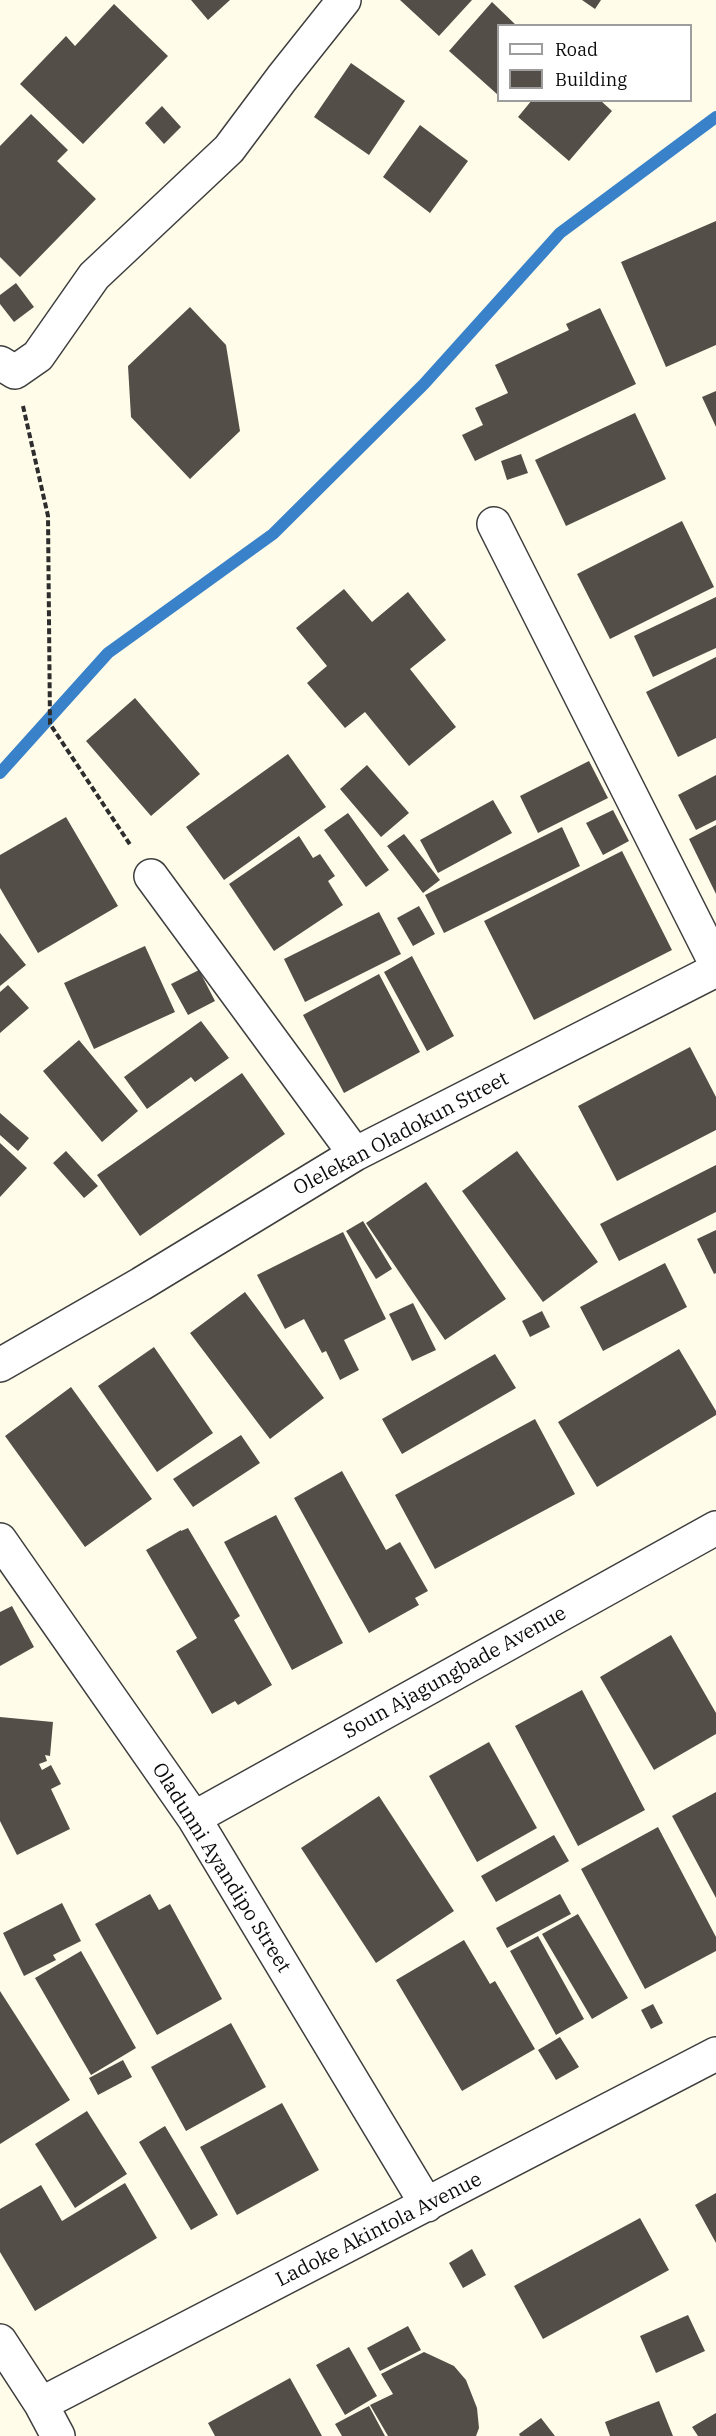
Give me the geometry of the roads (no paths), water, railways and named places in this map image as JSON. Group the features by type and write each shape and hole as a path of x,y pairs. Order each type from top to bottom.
{"street":[{"path":"8,368 38,356 94,276 229,149 344,0"},
{"path":"494,524 716,964"},
{"path":"151,876 355,1154"},
{"name":"Olelekan Oladokun Street","path":"0,1365 141,1284 355,1154 716,970"},
{"name":"Soun Ajagungbade Avenue","path":"194,1818 716,1528"},
{"name":"Oladunni Ayandipo Street","path":"0,1540 194,1818 427,2205"},
{"name":"Ladoke Akintola Avenue","path":"41,2404 716,2054"},
{"path":"0,2341 41,2404 58,2436"}],"waterway":[{"path":"0,773 108,653 273,534 424,384 560,233 716,117"}]}
